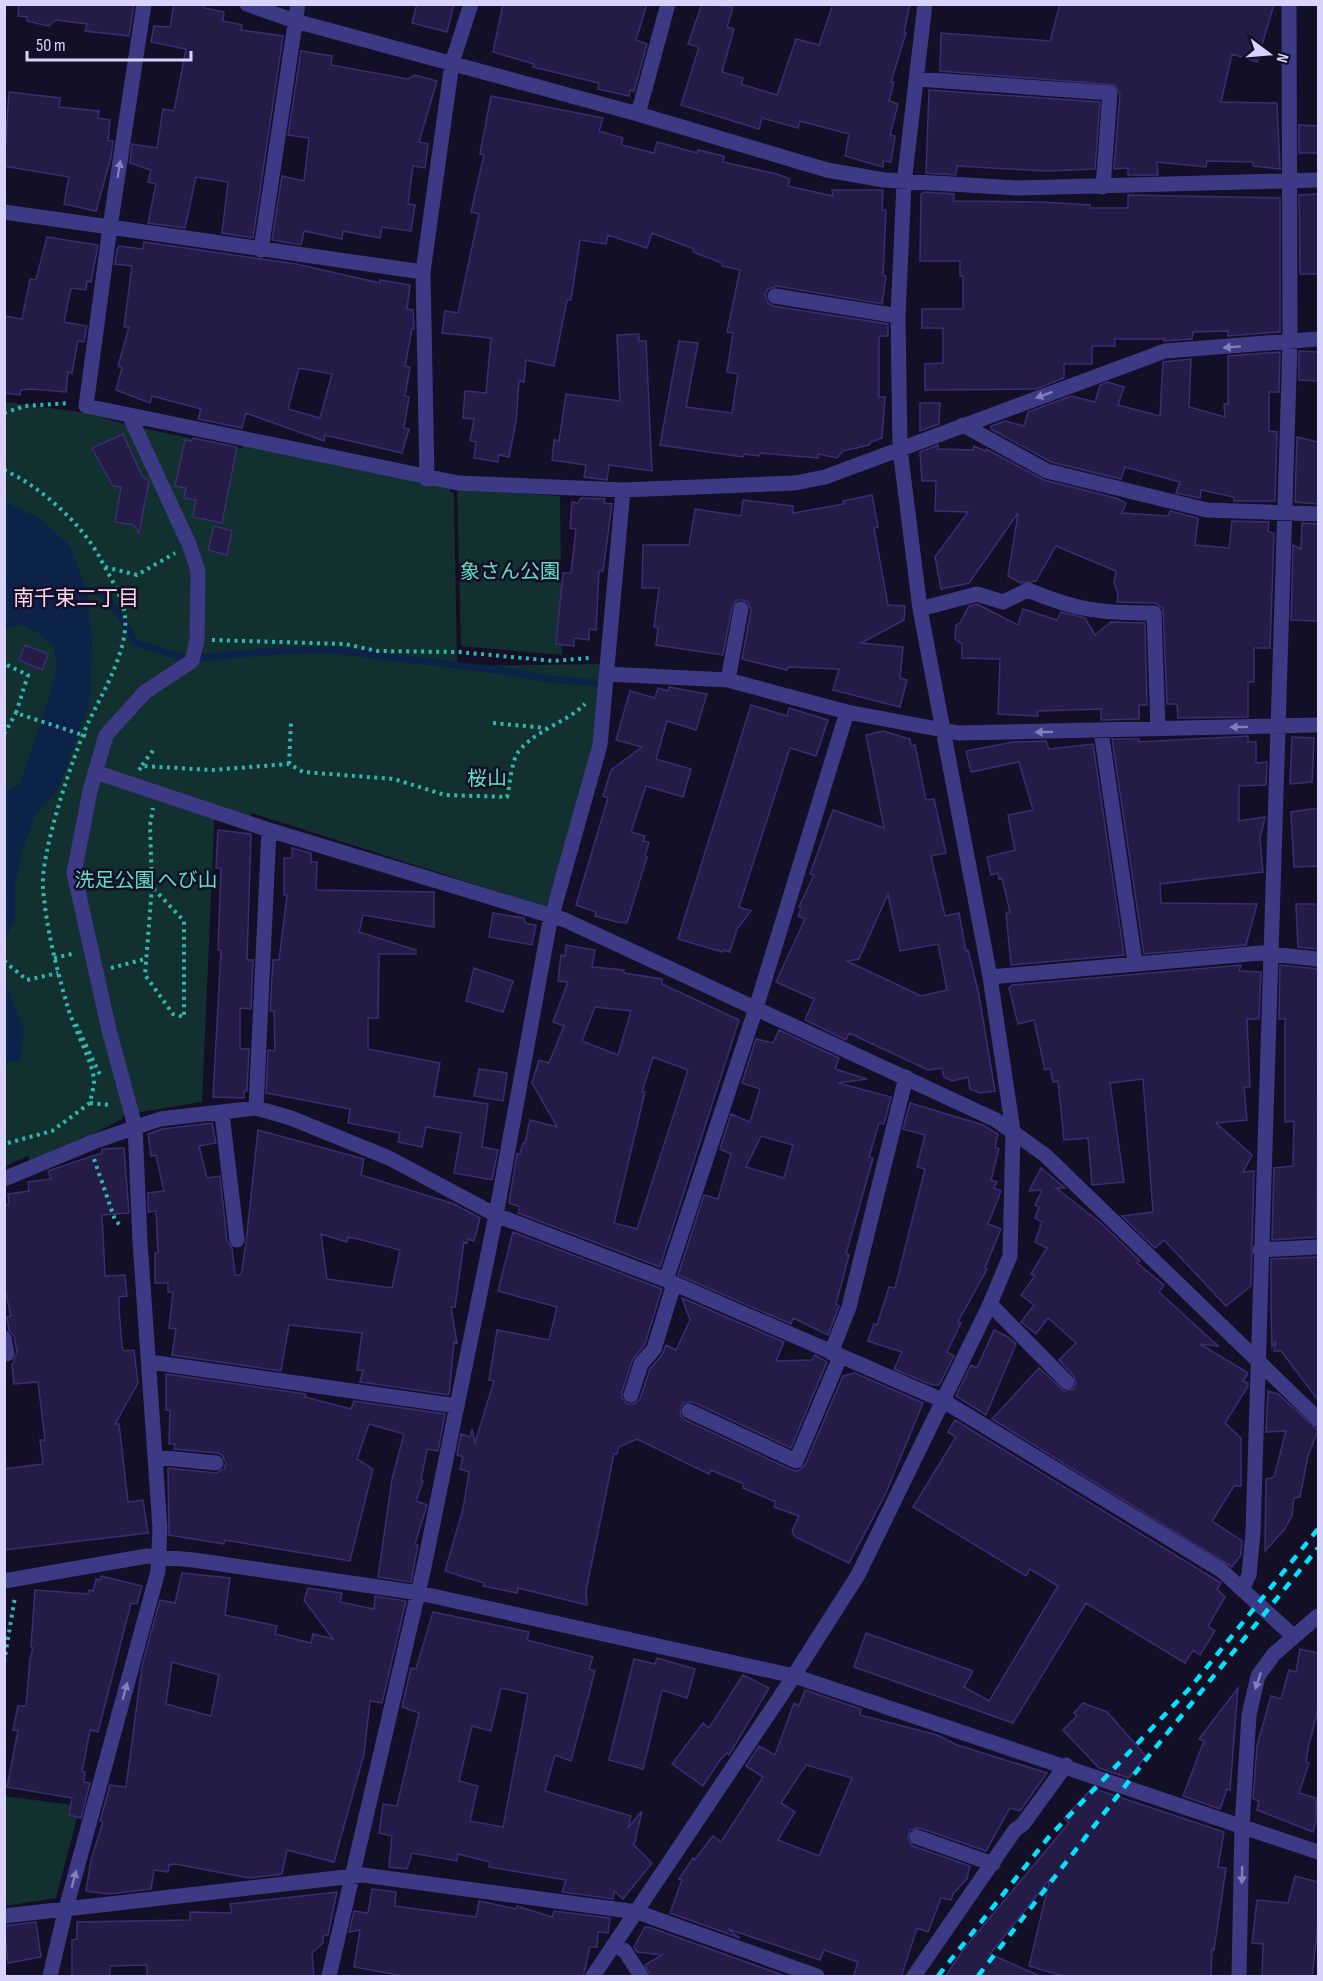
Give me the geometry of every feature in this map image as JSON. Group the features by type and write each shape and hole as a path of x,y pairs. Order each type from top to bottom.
{"street":[{"path":"144,4 110,226 86,406 427,479 458,483 623,490 795,483 825,477 1165,351 1318,339"},
{"path":"247,4 295,21 638,114 827,170 904,183 1017,188 1318,180"},
{"path":"261,250 298,4"},
{"path":"427,479 423,272 453,63 471,4"},
{"path":"638,114 668,4"},
{"path":"593,1977 795,1676 858,1575 990,1304 1010,1256 1013,1131 990,977 920,609 900,449 898,316 904,183 925,4"},
{"path":"1242,1589 1249,1575 1253,1532 1260,1250 1280,726 1290,343 1289,4"},
{"path":"917,79 1110,93 1102,187"},
{"path":"4,212 423,272"},
{"path":"775,296 898,316"},
{"path":"50,1977 64,1912 159,1571 160,1528 140,1242 135,1126 96,972 74,873 95,772 106,735 145,692 192,661 197,640 198,571 189,544 130,417"},
{"path":"963,425 1047,471 1207,510 1318,514"},
{"path":"329,1977 419,1593 496,1215 552,916 600,746 623,490"},
{"path":"920,609 977,594 1003,602 1028,590 1058,603 1096,613 1154,613 1158,729"},
{"path":"728,680 741,609"},
{"path":"607,679 728,680 847,712 966,734 1318,725"},
{"path":"631,1395 641,1364 654,1349 670,1282 847,712"},
{"path":"1101,730 1135,962"},
{"path":"95,772 269,830 552,916 906,1077 1013,1131 1046,1155 1318,1419"},
{"path":"256,1108 269,830"},
{"path":"990,977 1135,962 1271,954 1318,959"},
{"path":"690,1411 796,1461 836,1355 906,1077"},
{"path":"4,1179 93,1142 160,1119 222,1114 256,1108 291,1118 389,1158 496,1215 670,1282 942,1400 1221,1570 1292,1635"},
{"path":"222,1114 237,1240"},
{"path":"1260,1250 1318,1247"},
{"path":"990,1304 1066,1382"},
{"path":"150,1362 457,1406"},
{"path":"156,1457 216,1463"},
{"path":"11,1580 147,1556 194,1560 419,1593 795,1676 1318,1852"},
{"path":"1239,1977 1242,1826 1249,1715 1258,1676 1292,1635 1318,1616"},
{"path":"914,1977 1015,1830 1023,1824 1065,1766"},
{"path":"917,1837 993,1864"},
{"path":"4,1916 64,1912 124,1901 353,1875 637,1912 817,1977"},
{"path":"615,1945 625,1951 641,1977"}],"path":[{"path":"4,413 25,406 64,402 86,406"},
{"path":"4,470 30,485 84,532 104,567 122,600 125,619 114,664"},
{"path":"104,567 137,575 189,544"},
{"path":"197,640 252,639 345,644 378,651 459,652 554,662 608,656"},
{"path":"4,734 16,712 28,675 7,665"},
{"path":"142,766 212,770 289,764 303,772 394,779 445,795 507,797 518,752 547,728 574,716 607,679"},
{"path":"16,712 83,736"},
{"path":"289,764 291,723"},
{"path":"493,723 547,728"},
{"path":"132,783 155,748"},
{"path":"152,887 184,921 184,1017 173,1014 145,975 152,887 150,825 156,791"},
{"path":"96,972 146,959"},
{"path":"4,1144 52,1131 90,1103 94,1079 68,1010 58,973 27,980 6,961"},
{"path":"90,1103 111,1106"},
{"path":"93,1142 93,1158 115,1220 140,1242"},
{"path":"4,1662 11,1580"}],"green space":[{"path":"5,402 87,413 128,425 241,449 243,445 450,487 450,492 454,493 457,666 603,664 596,745 546,907 252,813 250,817 215,805 202,1102 123,1115 122,1119 32,1167 28,1156 5,1166"},
{"name":"象さん公園","path":"457,489 560,496 562,655 461,646"},
{"path":"4,1796 80,1806 56,1898 5,1906"}],"water":[{"path":"5,502 39,518 70,546 87,591 92,643 90,701 58,790 37,812 22,851 15,884 15,920 5,940 5,793 20,784 49,698 57,665 53,645 37,632 18,624 5,629"},
{"path":"4,980 24,1030 20,1062 5,1062"}],"building":[{"path":"19,4 134,4 129,36 85,31 87,24 56,20 48,26 27,21 27,17 18,16"},
{"path":"174,4 204,4 204,8 224,12 223,21 242,25 241,30 283,36 253,238 222,233 228,182 196,177 185,228 148,223 156,184 148,182 151,170 130,163 132,144 157,148 163,109 174,111 186,49 151,42 154,26 170,27"},
{"path":"417,4 454,4 447,32 412,23"},
{"path":"503,4 647,4 636,40 647,44 634,91 630,90 629,96 598,89 599,83 533,67 534,64 493,52"},
{"path":"702,4 733,7 727,27 734,29 722,72 743,78 741,84 777,95 796,39 819,45 833,4 910,4 904,32 906,33 891,82 894,82 889,101 898,104 890,135 895,136 891,162 883,161 883,167 845,156 849,134 800,121 798,128 762,118 759,129 681,105 699,47 688,44"},
{"path":"1060,4 1274,4 1257,62 1232,54 1221,102 1277,103 1280,169 1253,166 1253,162 1207,161 1206,167 1157,162 1158,175 1128,175 1128,168 1114,169 1120,94 1115,85 940,71 941,33 1050,41"},
{"path":"301,51 332,56 331,65 408,79 415,75 437,81 419,142 428,144 425,168 413,166 408,204 415,205 411,231 382,227 380,238 343,231 342,239 304,231 301,245 272,240 282,176 304,181 309,138 288,135"},
{"path":"929,90 1100,102 1095,169 1047,171 957,166 956,175 926,173"},
{"path":"9,92 60,98 59,107 99,111 98,118 110,120 108,141 113,141 111,157 96,211 64,204 69,177 4,166"},
{"path":"491,96 603,118 599,131 623,138 621,145 654,153 657,142 697,153 698,150 724,156 723,162 790,179 788,186 833,196 832,190 883,190 882,210 886,210 883,275 886,276 882,304 777,286 768,289 765,295 768,303 773,306 888,324 888,336 879,336 879,397 885,397 882,438 869,445 843,451 837,458 818,454 818,458 760,453 759,456 744,454 743,457 660,445 679,341 698,343 686,407 732,413 738,374 727,372 733,333 727,332 740,270 722,266 722,263 693,252 694,249 652,233 647,248 608,235 606,244 580,240 571,300 567,300 554,366 526,360 524,382 519,381 516,422 509,457 499,455 498,462 474,458 476,442 470,441 474,419 463,418 465,391 486,393 491,338 442,333 445,311 458,313 479,214 471,212 484,155 480,154"},
{"path":"1299,125 1318,126 1318,153 1299,153"},
{"path":"924,192 954,194 954,201 1041,202 1090,205 1090,208 1128,208 1128,195 1280,198 1280,332 1228,336 1228,331 1193,332 1192,339 1164,341 1164,339 1115,339 1115,346 1092,346 1092,364 1064,364 1064,378 1036,389 925,390 925,364 943,363 943,328 922,328 922,309 963,309 963,276 960,276 960,261 920,261 921,194"},
{"path":"1318,194 1318,274 1300,274 1299,195"},
{"path":"47,237 98,245 91,282 87,281 86,290 71,288 64,322 87,326 84,342 78,341 72,373 68,372 66,392 31,389 21,390 20,395 4,393 4,316 22,319 30,279 36,280"},
{"path":"144,242 296,264 380,283 380,280 410,285 407,309 413,310 414,329 412,329 405,366 410,367 405,396 409,397 404,428 409,429 402,453 325,435 324,441 246,413 242,428 198,419 201,409 152,396 150,403 116,390 122,368 118,366 129,327 124,327 132,266 115,264 117,250 119,246 143,249","holes":["299,368 332,374 320,418 288,409"]},
{"path":"639,334 639,341 646,341 652,471 609,465 607,480 584,477 586,465 552,460 554,440 559,441 566,394 620,401 617,335"},
{"path":"1299,351 1318,352 1318,381 1299,380"},
{"path":"1280,352 1279,392 1269,392 1269,431 1277,432 1275,501 1234,501 1234,497 1201,490 1200,498 1176,493 1180,482 1125,467 1121,479 1051,462 991,429 991,426 1005,421 1024,426 1028,412 1071,396 1095,402 1100,385 1108,382 1124,387 1118,405 1160,416 1163,362 1191,359 1189,407 1225,417 1224,404 1228,404 1228,356"},
{"path":"920,403 940,403 939,424 920,431"},
{"path":"123,434 142,476 149,481 139,533 134,525 115,522 121,487 113,486 92,448"},
{"path":"1297,437 1318,442 1318,504 1295,502"},
{"path":"193,438 237,447 222,523 193,517 196,500 184,498 186,488 175,486 185,440 192,441"},
{"path":"938,445 938,449 973,450 974,446 986,451 986,449 1044,480 1116,498 1126,503 1122,513 1168,516 1170,511 1198,518 1195,545 1229,548 1232,521 1269,522 1268,531 1274,534 1270,648 1254,648 1254,682 1248,682 1248,717 1178,718 1177,704 1167,704 1163,608 1155,603 1117,602 1118,594 1114,583 1116,571 1056,546 1036,581 1021,583 1008,576 1018,513 969,583 941,589 935,557 968,512 935,511 936,481 922,481 920,452"},
{"path":"872,495 878,527 874,528 888,605 905,606 904,620 861,643 903,647 900,678 907,680 900,707 833,690 839,669 788,667 787,670 742,659 751,610 748,602 743,600 737,600 732,607 723,655 656,645 658,628 654,627 659,588 642,588 643,545 689,545 695,509 741,516 743,500 793,506 793,513 844,504 843,501"},
{"path":"581,498 605,499 604,503 612,504 603,571 599,571 596,630 589,629 589,640 574,638 574,646 556,644 563,573 571,573 576,529 570,528 572,502 578,503"},
{"path":"1302,523 1318,524 1318,621 1291,620 1293,545 1301,549"},
{"path":"214,526 232,531 227,555 208,550"},
{"path":"977,604 1018,625 1023,609 1057,620 1061,612 1085,618 1095,635 1111,622 1145,623 1147,705 1139,705 1139,719 1101,720 1101,709 1037,711 1038,716 998,714 1000,659 962,658 962,644 955,639 956,625 960,623 969,606"},
{"path":"25,645 48,654 42,670 19,660"},
{"path":"669,687 707,694 696,730 667,721 656,759 691,769 683,797 646,786 631,832 645,836 643,841 649,842 645,856 647,857 627,923 617,922 595,916 596,912 576,905 608,798 603,796 611,770 642,747 616,740 630,691 655,698 658,688 668,691"},
{"path":"751,705 787,716 789,708 828,720 816,756 790,748 739,907 751,911 737,929 730,952 724,950 723,952 678,939"},
{"path":"883,731 910,739 911,746 915,745 926,800 934,799 946,853 931,856 945,916 959,913 966,951 968,950 979,995 995,1091 980,1093 970,1089 968,1077 952,1081 944,1077 942,1068 928,1070 849,1033 846,1040 805,1020 814,999 776,982 805,919 798,916 801,908 799,907 814,875 810,874 833,810 884,828 866,735","holes":["888,894 900,951 938,944 947,990 921,996 847,961 859,959"]},
{"path":"1248,736 1248,742 1256,742 1256,763 1267,762 1266,785 1239,786 1239,821 1265,817 1260,839 1263,872 1160,884 1161,903 1257,904 1246,945 1144,954 1112,739 1139,739 1139,742"},
{"path":"1292,737 1314,738 1312,782 1290,784"},
{"path":"1046,741 1049,749 1093,744 1124,955 1011,965 1006,913 1010,912 1002,878 999,879 998,873 991,875 987,857 1015,850 1008,815 1033,810 1019,762 971,772 966,751 1013,742"},
{"path":"1318,808 1318,866 1294,867 1291,812"},
{"path":"218,830 251,834 247,960 253,960 251,1009 240,1008 240,1049 249,1049 247,1091 244,1091 244,1098 213,1097 221,951 218,950 221,868 216,868"},
{"path":"292,848 311,853 311,862 317,862 316,890 434,892 434,927 363,915 359,932 416,950 416,954 379,954 378,1018 368,1018 368,1049 440,1063 434,1096 488,1104 482,1147 498,1150 492,1180 454,1173 461,1133 426,1127 422,1147 398,1142 400,1133 348,1123 350,1109 266,1093 268,1050 275,1051 274,1011 270,1011 273,960 279,960 287,895 284,895 284,858 292,858"},
{"path":"1296,904 1318,904 1318,949 1298,947"},
{"path":"493,913 524,918 525,923 536,925 532,945 489,937"},
{"path":"566,945 595,950 592,967 624,970 624,973 662,979 662,984 739,1020 660,1267 518,1213 520,1207 509,1203 517,1154 520,1154 523,1143 525,1143 530,1120 557,1127 532,1083 539,1060 549,1063 564,1026 553,1022 568,982 558,981 561,955 565,956","holes":["595,1007 631,1011 618,1055 582,1041","653,1057 688,1070 637,1229 614,1223 645,1092 642,1092"]},
{"path":"1241,965 1239,971 1261,972 1259,1019 1247,1019 1250,1087 1244,1087 1247,1120 1216,1123 1252,1155 1243,1172 1254,1171 1251,1286 1226,1306 1164,1240 1155,1248 1122,1216 1153,1212 1143,1079 1110,1083 1124,1182 1092,1185 1088,1138 1064,1140 1058,1081 1053,1082 1050,1068 1045,1070 1034,1020 1018,1024 1009,988 1012,985"},
{"path":"1280,965 1318,969 1317,1237 1272,1240 1274,1168 1293,1166 1294,1121 1285,1122 1285,1019 1279,1019"},
{"path":"474,968 513,981 503,1012 466,1001"},
{"path":"779,1030 839,1058 835,1069 867,1079 838,1083 891,1097 884,1124 879,1123 869,1157 873,1158 846,1254 849,1255 836,1304 839,1306 828,1335 793,1318 791,1324 678,1275 704,1195 718,1199 731,1154 720,1149 731,1114 750,1122 760,1089 742,1083 756,1039 773,1043","holes":["761,1136 793,1145 784,1178 746,1167"]},
{"path":"479,1069 507,1073 503,1101 474,1096"},
{"path":"910,1103 983,1125 998,1134 995,1147 999,1149 991,1180 997,1182 994,1188 1001,1191 988,1224 1001,1229 985,1268 987,1269 958,1322 961,1323 947,1352 954,1356 939,1385 932,1385 894,1369 902,1352 868,1341 874,1324 877,1325 889,1287 895,1288 925,1169 917,1167 925,1135 903,1129"},
{"path":"212,1123 216,1143 199,1146 207,1178 220,1176 227,1241 232,1248 235,1275 241,1275 258,1130 364,1159 361,1175 454,1204 480,1218 474,1241 468,1239 467,1243 464,1242 455,1307 451,1307 457,1343 454,1342 449,1395 360,1382 363,1370 357,1370 362,1333 289,1325 281,1371 172,1355 176,1329 169,1328 173,1292 168,1292 168,1283 155,1283 155,1253 158,1253 156,1211 148,1212 148,1193 164,1191 156,1155 151,1156 148,1134 162,1129","holes":["321,1234 347,1242 348,1237 400,1250 392,1288 327,1279"]},
{"path":"124,1148 129,1213 102,1215 105,1276 125,1275 127,1296 119,1297 122,1347 124,1351 134,1350 138,1383 115,1424 119,1424 128,1502 143,1500 148,1533 4,1550 4,1469 43,1464 40,1440 45,1440 38,1382 14,1384 12,1365 17,1352 14,1336 9,1330 7,1317 11,1316 4,1285 4,1205 9,1204 8,1194 29,1191 28,1182 51,1179 48,1171 102,1153 102,1149"},
{"path":"1041,1168 1065,1188 1056,1188 1101,1223 1140,1261 1137,1263 1164,1285 1159,1292 1218,1346 1200,1344 1248,1373 1243,1381 1248,1383 1248,1386 1225,1423 1241,1438 1241,1486 1234,1486 1212,1521 1242,1541 1241,1555 1232,1567 992,1419 1039,1368 1064,1391 1073,1389 1076,1384 1074,1376 1059,1360 1076,1343 1048,1318 1036,1334 1021,1322 1034,1305 1021,1295 1035,1276 1031,1274 1047,1248 1035,1242 1042,1222 1035,1218 1039,1207 1035,1205 1042,1190 1029,1191"},
{"path":"513,1232 662,1289 645,1344 632,1361 622,1392 622,1398 627,1404 634,1404 640,1399 650,1369 662,1355 666,1345 676,1350 690,1320 682,1298 784,1342 776,1361 812,1360 815,1355 827,1362 791,1448 693,1402 684,1403 680,1407 681,1416 685,1420 792,1470 798,1471 805,1465 843,1376 855,1373 923,1403 885,1495 849,1563 795,1537 792,1531 799,1516 774,1507 776,1502 743,1488 744,1484 711,1470 709,1474 637,1439 619,1447 617,1454 614,1454 586,1591 587,1605 518,1588 517,1593 483,1586 484,1583 445,1571 463,1509 469,1472 460,1469 463,1457 457,1455 461,1434 470,1437 472,1429 475,1443 494,1381 489,1380 497,1330 549,1340 557,1307 498,1291"},
{"path":"1317,1257 1318,1400 1281,1351 1274,1351 1276,1341 1272,1347 1271,1306 1271,1259"},
{"path":"994,1330 1016,1344 986,1415 956,1396 971,1365 977,1368"},
{"path":"166,1374 306,1394 305,1397 351,1409 354,1401 445,1414 438,1451 427,1449 421,1480 423,1481 416,1501 427,1505 415,1544 418,1545 411,1582 378,1577 392,1479 404,1434 369,1424 357,1459 373,1469 350,1561 225,1540 224,1544 169,1535 168,1468 216,1473 224,1469 226,1463 222,1455 218,1453 174,1449 175,1444 169,1444 170,1410 166,1410"},
{"path":"1268,1391 1278,1394 1318,1430 1308,1456 1300,1497 1294,1498 1292,1516 1284,1530 1265,1551 1266,1479 1274,1477 1286,1431 1266,1432"},
{"path":"955,1420 1221,1583 1217,1589 1225,1597 1208,1626 1215,1631 1200,1655 1193,1650 1185,1663 1086,1603 1013,1723 854,1667 866,1633 973,1671 964,1687 989,1701 1058,1586 1030,1569 1026,1576 913,1507 956,1437 948,1432"},
{"path":"182,1573 230,1578 225,1615 277,1626 275,1634 311,1643 313,1634 333,1639 304,1600 308,1588 342,1593 340,1602 374,1609 375,1596 406,1601 382,1703 370,1701 364,1754 334,1862 287,1850 282,1874 249,1878 175,1864 169,1865 168,1872 154,1870 151,1889 109,1894 86,1891 91,1860 103,1822 100,1821 110,1785 126,1787 142,1666 160,1600 175,1603","holes":["172,1662 219,1675 211,1716 166,1704"]},
{"path":"101,1576 142,1586 137,1604 131,1603 98,1732 90,1730 82,1772 85,1772 84,1782 90,1783 81,1818 69,1815 72,1798 7,1787 18,1731 13,1730 18,1706 26,1706 33,1648 31,1647 35,1590 88,1594 89,1590 93,1591 96,1579 100,1580"},
{"path":"433,1612 529,1632 527,1640 593,1657 589,1669 595,1671 571,1761 555,1755 545,1791 631,1816 628,1828 642,1811 634,1845 652,1863 623,1899 614,1891 613,1899 562,1892 566,1880 489,1867 490,1862 458,1854 457,1861 412,1853 407,1869 389,1867 392,1836 379,1833 383,1804 397,1806 419,1713 402,1707 411,1668 416,1669","holes":["501,1688 528,1694 503,1827 470,1821 478,1786 459,1781 472,1726 491,1731"]},
{"path":"1300,1649 1318,1653 1318,1710 1309,1744 1306,1762 1309,1763 1299,1793 1316,1798 1316,1822 1313,1832 1257,1810 1259,1801 1253,1799 1257,1746 1271,1696 1281,1699 1289,1670 1296,1672"},
{"path":"657,1658 695,1669 687,1698 662,1690 643,1769 609,1760 634,1659 655,1664"},
{"path":"743,1675 769,1688 729,1755 727,1753 720,1760 703,1786 672,1764 703,1723 709,1728"},
{"path":"1238,1688 1230,1790 1227,1789 1220,1809 1183,1796 1204,1741 1199,1739"},
{"path":"805,1690 861,1709 860,1715 937,1735 957,1745 1047,1773 1020,1811 1010,1808 986,1851 920,1828 910,1830 908,1839 913,1846 970,1866 967,1879 953,1894 951,1900 941,1898 928,1932 917,1928 901,1977 853,1977 858,1962 824,1950 820,1960 728,1929 740,1938 670,1913 682,1880 679,1879 693,1858 695,1859 713,1836 721,1842 763,1777 746,1766 759,1746 775,1755 794,1703 799,1706","holes":["806,1765 852,1778 819,1856 778,1840 795,1812 781,1803"]},
{"path":"1083,1703 1107,1712 1146,1756 1129,1778 1099,1768 1063,1730 1077,1716 1074,1713"},
{"path":"1092,1788 1224,1832 1218,1867 1226,1868 1214,1950 1212,1949 1211,1977 1066,1977 1029,1966 1050,1879 990,1954 1042,1977 945,1977 963,1950 1069,1823 1064,1818"},
{"path":"1295,1876 1318,1882 1318,1924 1312,1977 1262,1977 1263,1944 1252,1943 1257,1900 1288,1903"},
{"path":"372,1889 396,1892 395,1906 476,1917 479,1901 516,1909 517,1906 552,1917 554,1911 610,1918 608,1933 598,1932 597,1947 590,1947 583,1977 409,1977 354,1967 360,1930 349,1932 354,1911 368,1913"},
{"path":"337,1892 328,1935 323,1936 323,1943 312,1953 314,1977 147,1977 147,1965 110,1966 110,1977 72,1977 72,1940 77,1939 77,1922 190,1920 190,1912 232,1913 230,1904"},
{"path":"36,1922 41,1957 8,1963 4,1926"},
{"path":"645,1927 788,1977 651,1977 645,1965 662,1955 637,1952 634,1947"}],"waterway":[{"path":"87,591 101,592 116,610 136,643 188,659 275,651 333,650 505,671 549,679 598,683"}],"railway":[{"path":"938,1976 1048,1838 1190,1688 1318,1529"},
{"path":"978,1976 1143,1763 1318,1548"}],"district":[{"name":"南千束二丁目","path":"76,598"}],"park label":[{"name":"桜山","path":"487,778"},
{"name":"洗足公園 へび山","path":"146,880"}]}
